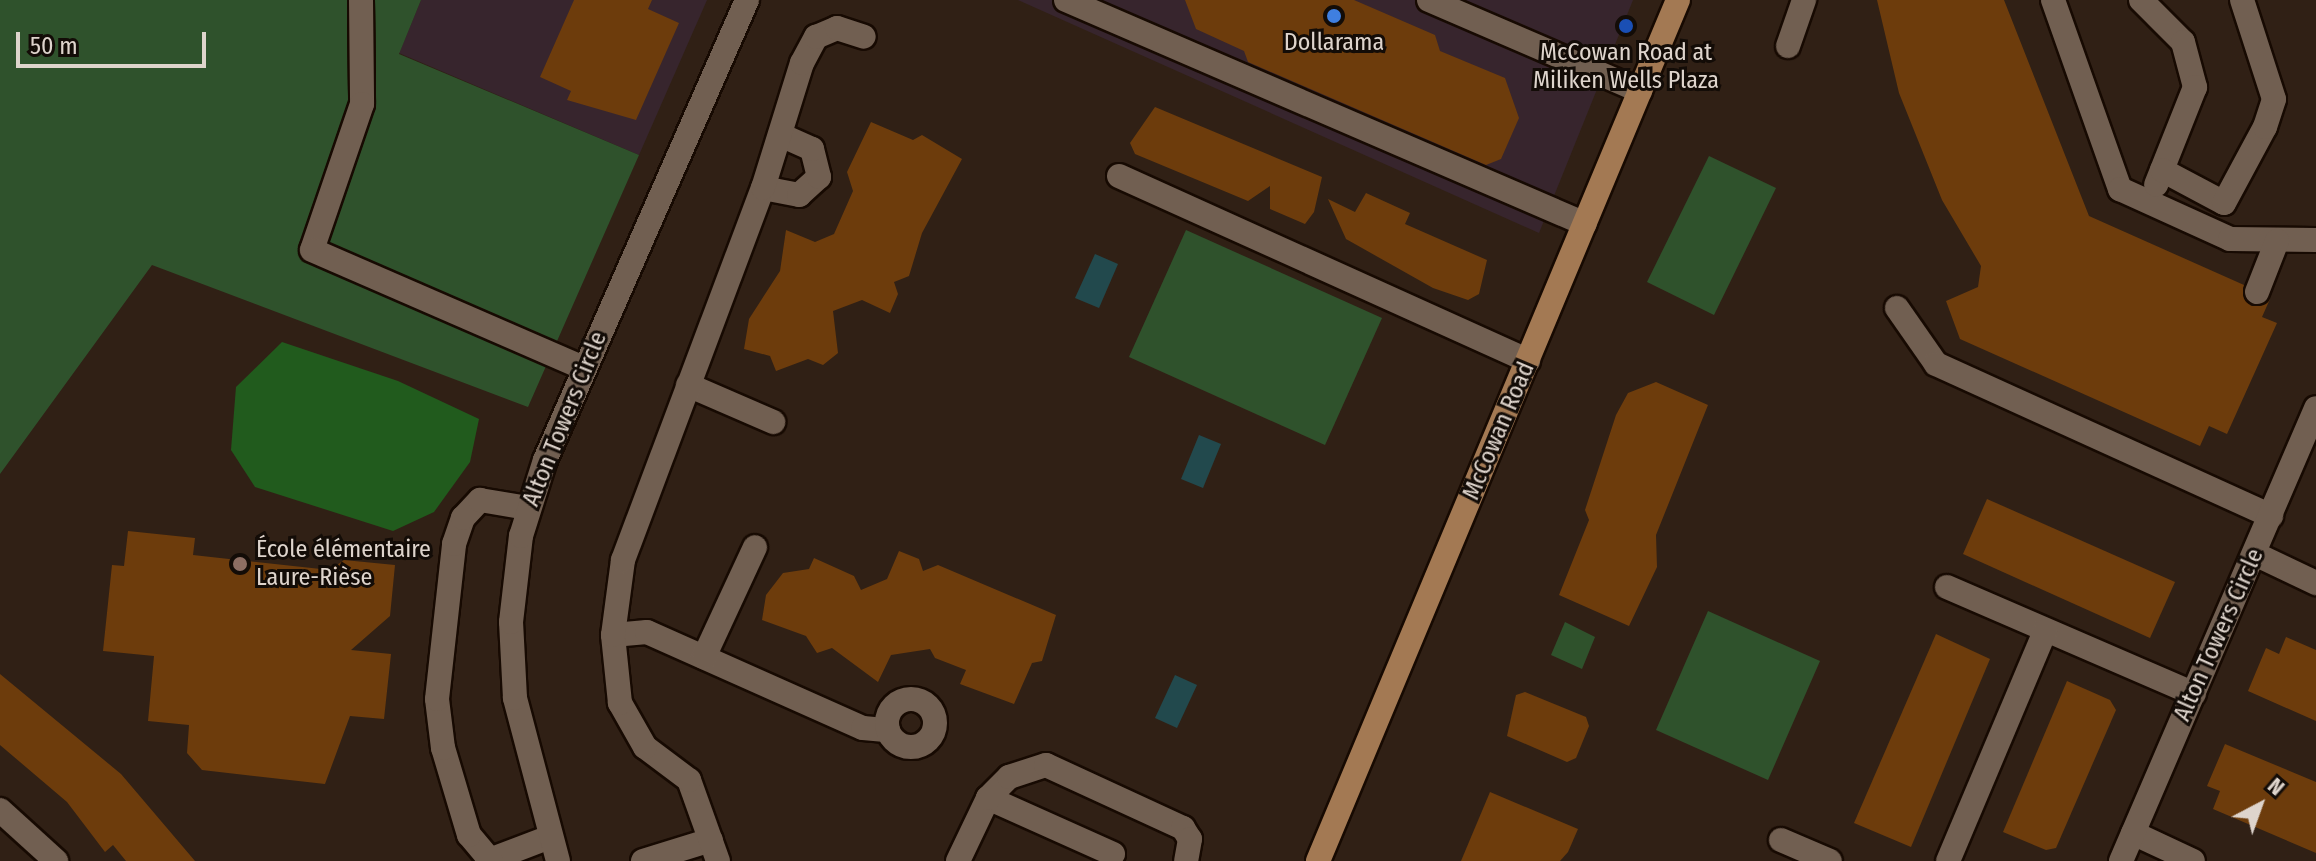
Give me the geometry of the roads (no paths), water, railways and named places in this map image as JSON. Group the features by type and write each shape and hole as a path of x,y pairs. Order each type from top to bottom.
{"main road":[{"name":"McCowan Road","path":"1318,861 1678,0"}],"street":[{"path":"361,0 362,104 312,250 584,368"},
{"name":"Alton Towers Circle","path":"558,861 512,671 514,577 528,508 584,368 747,0"},
{"path":"1066,0 1585,224"},
{"path":"1429,0 1640,91"},
{"path":"1788,46 1804,0"},
{"path":"2141,0 2183,42 2195,87 2149,202"},
{"path":"2162,170 2224,203 2265,127 2274,99 2242,0"},
{"path":"2057,1 2120,189 2230,239 2316,240"},
{"path":"643,861 714,850 689,780 630,726 613,674 613,635 623,560 763,188 816,37 837,28 864,37"},
{"path":"763,188 799,195 819,177 812,149 780,135"},
{"path":"1119,176 1528,361"},
{"path":"2257,292 2277,241"},
{"path":"1897,308 1936,364 2271,516"},
{"path":"688,385 773,422"},
{"name":"Alton Towers Circle","path":"2121,861 2316,408"},
{"path":"528,508 480,500 463,518 454,544 437,699 443,748 469,835 490,860 550,837"},
{"path":"704,657 755,547"},
{"path":"2255,554 2316,583"},
{"path":"1947,587 2194,694"},
{"path":"1948,861 2045,631"},
{"path":"613,635 647,632 863,728 888,730"},
{"path":"958,861 988,798 1009,777 1046,765 1183,828 1190,839 1186,861"},
{"path":"988,798 1113,854"},
{"path":"0,810 56,861"},
{"path":"2133,833 2193,861"},
{"path":"1781,840 1830,861"}],"water":[{"path":"1095,254 1118,264 1099,308 1075,298"},
{"path":"1199,435 1221,444 1203,488 1181,479"},
{"path":"1175,675 1197,685 1177,728 1155,718"}],"place":[{"name":"Dollarama","path":"1334,16"},
{"name":"McCowan Road at Miliken Wells Plaza","path":"1626,26"},
{"name":"École élémentaire Laure-Rièse","path":"240,564"}]}
